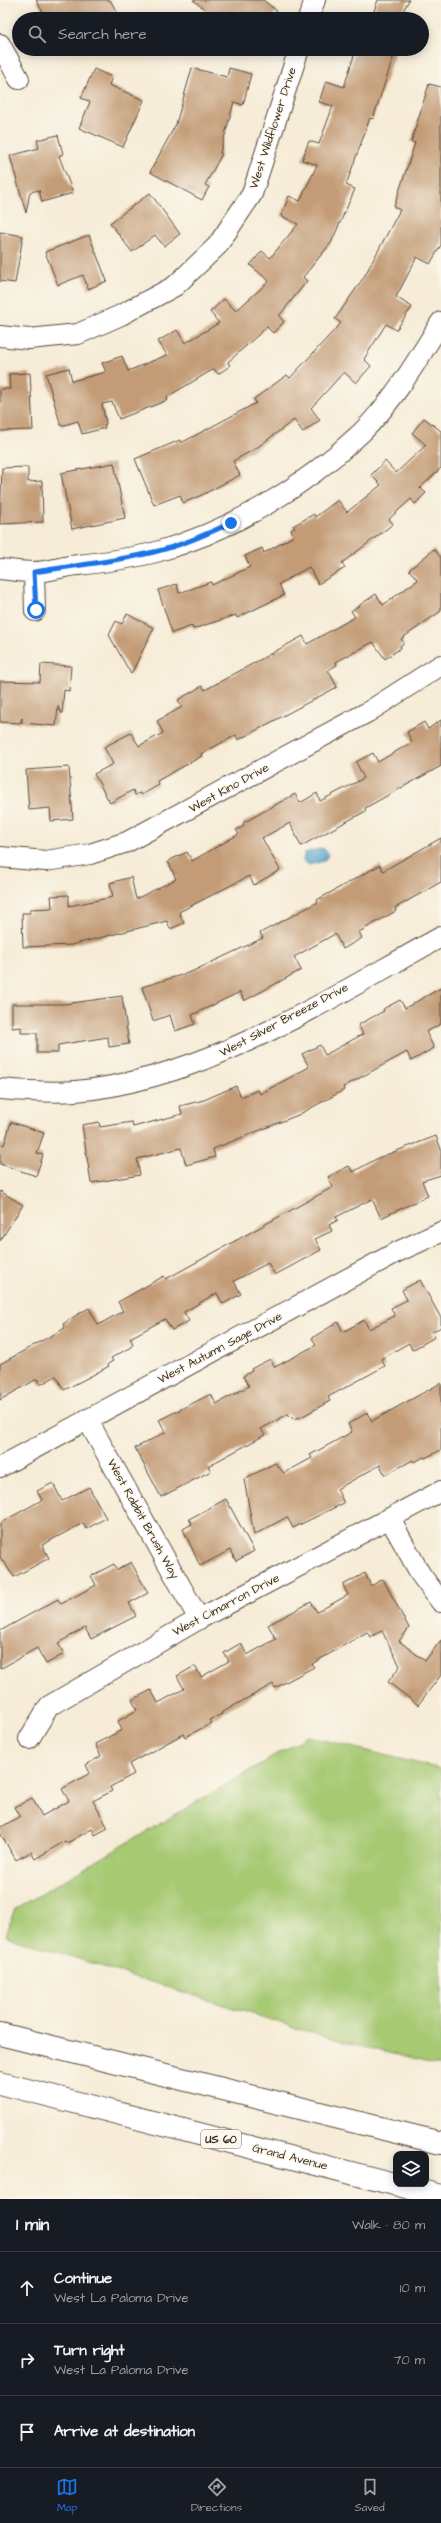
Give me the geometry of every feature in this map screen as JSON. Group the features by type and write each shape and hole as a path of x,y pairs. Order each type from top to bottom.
{"highway":[{"path":"0,2034 441,2143"},
{"name":"Grand Avenue","path":"0,2083 441,2196"}],"street":[{"path":"311,12 315,0"},
{"path":"0,44 19,79"},
{"name":"West Wildflower Drive","path":"0,336 29,339 78,334 121,315 175,286 217,246 252,194 297,56"},
{"path":"0,569 34,572 119,560 156,552 218,529 273,500 312,474 362,432 390,398 441,322"},
{"path":"34,572 36,610"},
{"name":"West Kino Drive","path":"0,857 46,861 90,854 126,842 368,712 441,665"},
{"name":"West Silver Breeze Drive","path":"0,1089 74,1091 106,1087 142,1080 209,1059 253,1039 441,937"},
{"name":"West Autumn Sage Drive","path":"0,1466 397,1252 441,1232"},
{"name":"West Rabbit Brush Way","path":"87,1419 199,1619"},
{"name":"West Cimarron Drive","path":"29,1739 49,1706 199,1619 441,1491"},
{"path":"390,1519 421,1575 441,1602"}],"green space":[{"path":"308,1736 441,1769 441,2066 328,2038 6,1936 14,1910"}],"water":[{"path":"323,848 329,855 324,861 309,865 303,861 304,853"}],"building":[{"path":"36,0 110,0 117,12 43,12"},
{"path":"193,0 263,0 277,11 276,12 208,12"},
{"path":"378,0 409,0 403,12 374,12"},
{"path":"354,56 394,56 373,119 370,118 346,185 355,189 331,243 303,277 307,281 279,316 284,322 273,333 267,327 228,362 230,366 218,374 214,369 167,397 168,400 119,419 112,402 102,404 106,424 104,425 105,428 82,434 78,421 61,426 46,374 69,368 72,381 106,372 102,363 122,356 128,371 167,355 158,341 177,330 185,343 219,323 210,312 224,299 236,311 269,281 250,265 262,251 270,258 298,224 281,216 289,196 300,201 317,165 302,160 309,141 319,144 333,106 319,102 326,81 344,87"},
{"path":"192,68 227,77 229,68 251,74 243,105 234,102 220,153 222,154 205,185 209,187 202,200 150,172 176,124"},
{"path":"94,69 112,77 109,85 144,100 123,147 79,128 90,102 81,98"},
{"path":"429,84 441,87 441,245 430,264 417,257 396,297 412,307 396,330 386,324 364,359 371,366 356,383 344,372 311,408 320,420 303,432 294,420 255,449 233,461 240,475 202,495 183,503 180,495 154,505 135,459 180,440 181,443 256,403 254,399 287,375 290,378 341,323 335,319 364,277 400,210 394,207 415,143 411,142"},
{"path":"58,135 63,154 59,156 73,193 42,202 39,190 30,192 26,213 10,156 39,148 37,140"},
{"path":"150,193 180,234 164,246 155,235 132,252 110,223"},
{"path":"0,232 23,236 15,283 0,281"},
{"path":"89,235 107,281 88,289 83,275 58,285 45,252"},
{"path":"30,373 33,430 0,431 0,389 10,389 9,374"},
{"path":"424,418 441,431 441,468 420,488 426,493 415,504 411,499 389,519 393,524 342,563 345,568 318,584 309,567 279,584 284,595 237,618 236,615 193,629 192,626 172,633 158,590 177,584 179,593 211,582 212,585 250,567 245,556 262,548 264,553 294,536 291,530 295,528 293,526 314,514 315,517 338,500 347,512 381,485 371,475 385,461 396,473 426,445 412,433"},
{"path":"114,463 125,518 72,529 61,473"},
{"path":"28,467 28,482 42,481 43,522 0,524 2,468"},
{"path":"434,549 441,558 441,611 401,639 404,643 400,646 401,648 385,659 373,642 336,662 337,665 328,670 337,687 238,740 236,735 201,754 202,756 157,781 159,785 141,795 140,793 135,795 133,790 110,803 94,774 113,764 104,747 131,733 139,746 163,733 157,721 182,707 178,700 202,686 205,690 303,636 307,644 355,617 351,611 376,594 383,605 418,580 409,570"},
{"path":"127,614 154,628 131,674 109,635 116,621 122,624"},
{"path":"41,664 71,666 69,691 64,690 62,714 58,706 56,726 22,723 22,718 20,723 0,722 0,681 40,682"},
{"path":"441,720 441,766 365,808 366,811 301,846 290,823 262,838 280,870 254,885 249,876 179,912 184,923 170,929 167,921 71,945 23,947 22,913 30,913 30,909 52,908 51,896 69,895 69,906 113,897 110,883 131,877 136,899 176,879 168,861 187,852 192,861 239,834 236,830 244,826 243,823 295,794 300,803 317,793 320,801 351,785 364,778 356,762 373,753 378,762 412,742 407,732 424,722 428,729"},
{"path":"69,767 73,819 51,821 50,808 29,810 26,770"},
{"path":"441,838 441,882 395,908 396,911 359,932 362,938 343,949 335,934 294,957 301,970 244,1001 240,992 192,1015 195,1024 175,1031 170,1015 153,1021 142,987 191,972 263,938 260,933 318,902 317,900 380,865 383,871"},
{"path":"441,988 441,1024 426,1032 434,1048 411,1061 407,1052 343,1087 344,1090 298,1115 213,1149 215,1157 186,1165 181,1148 137,1159 140,1175 91,1183 82,1125 99,1122 100,1127 132,1122 133,1127 182,1114 180,1106 204,1100 236,1086 241,1097 258,1090 260,1094 309,1067 302,1054 320,1045 325,1055 363,1034 358,1025 384,1011 383,1009 400,1000 405,1008"},
{"path":"122,996 129,1044 109,1047 108,1037 58,1045 58,1053 37,1053 37,1033 21,1033 21,1027 12,1028 12,1004 65,1004"},
{"path":"11,1122 44,1133 37,1153 43,1155 36,1176 0,1164 0,1143 4,1145"},
{"path":"436,1136 441,1149 441,1175 422,1181 428,1196 381,1218 372,1199 336,1217 338,1220 329,1225 332,1231 315,1239 321,1250 275,1275 268,1263 234,1281 241,1294 223,1304 217,1293 184,1312 189,1321 172,1330 165,1319 130,1338 133,1344 131,1347 111,1358 113,1361 108,1364 109,1366 91,1376 64,1390 56,1376 40,1385 37,1379 0,1400 0,1364 65,1328 63,1324 75,1316 89,1308 98,1325 123,1311 118,1302 164,1276 166,1279 333,1187 328,1177 349,1166 353,1172 378,1158"},
{"path":"0,1191 23,1205 0,1241"},
{"path":"420,1280 441,1318 441,1327 432,1332 435,1337 412,1350 409,1343 381,1359 385,1366 328,1397 330,1401 301,1417 293,1419 288,1414 261,1429 265,1435 208,1466 211,1471 161,1497 135,1448 166,1432 159,1420 211,1394 216,1404 249,1386 243,1376 252,1371 251,1369 270,1359 275,1367 316,1345 312,1338 338,1322 343,1332 364,1320 369,1329 395,1316 391,1308 407,1300 402,1290"},
{"path":"441,1383 441,1450 414,1462 413,1460 385,1475 380,1465 337,1489 344,1503 293,1528 287,1517 254,1535 244,1479 275,1463 284,1473 312,1458 310,1455 352,1432 348,1424 367,1413 372,1421"},
{"path":"53,1483 62,1501 89,1487 106,1518 86,1529 83,1523 42,1545 49,1558 14,1577 0,1557 0,1523 42,1500 37,1491"},
{"path":"226,1499 254,1551 236,1561 230,1550 200,1566 183,1529 192,1524 189,1519"},
{"path":"131,1562 148,1593 129,1603 136,1616 91,1639 85,1628 58,1643 64,1654 46,1664 37,1648 0,1669 0,1631 58,1599 61,1604 96,1585 91,1576 114,1564 117,1570"},
{"path":"365,1573 371,1586 383,1579 409,1628 399,1641 425,1661 441,1640 441,1675 418,1705 388,1682 400,1666 382,1631 370,1637 367,1632 312,1664 314,1667 275,1688 273,1684 210,1720 212,1723 185,1737 183,1734 129,1764 134,1774 110,1787 112,1791 93,1801 108,1828 95,1835 92,1829 67,1843 65,1841 35,1859 31,1852 16,1860 0,1833 0,1828 20,1816 15,1807 32,1798 42,1816 69,1801 62,1789 90,1773 86,1765 101,1756 95,1744 122,1730 118,1721 137,1710 132,1700 151,1690 158,1703 184,1689 177,1676 195,1666 201,1677 229,1661 224,1653 241,1643 247,1655 276,1639 268,1625 311,1602 317,1612 348,1595 343,1585"}],"route":[{"path":"36,610 34,572 74,565 119,560 156,552 192,540 231,523"}]}
